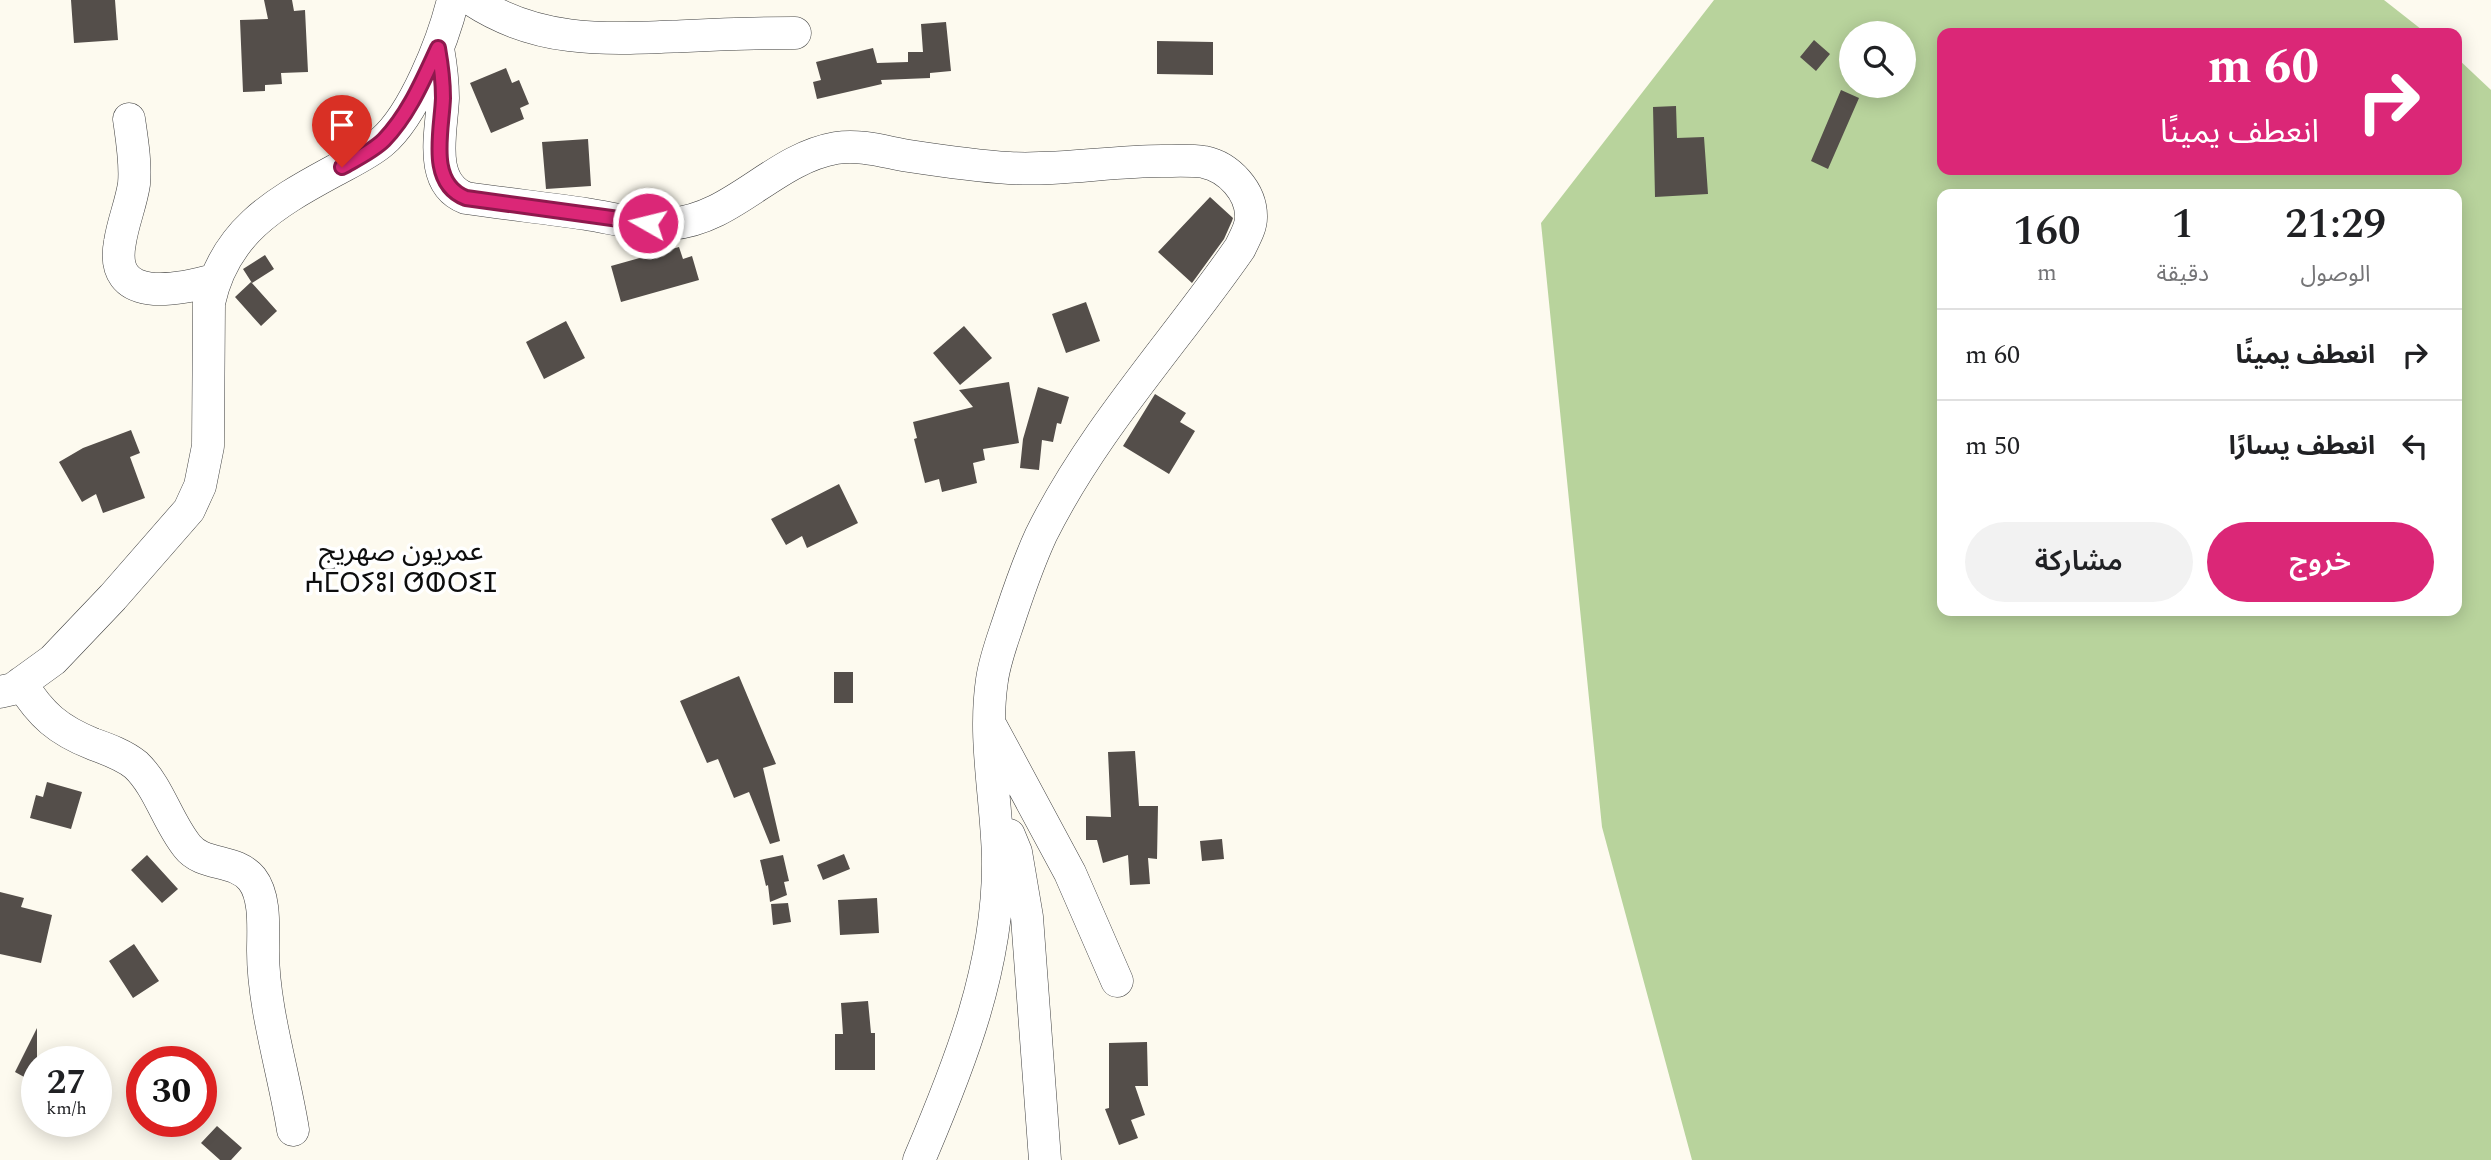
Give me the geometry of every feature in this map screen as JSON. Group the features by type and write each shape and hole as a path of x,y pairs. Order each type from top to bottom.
{"street":[{"path":"293,1130 263,967 259,892 253,880 233,866 206,860 193,853 177,833 140,770 122,756 79,738 49,719 11,688 53,660 113,597 189,510 200,486 208,446 209,303 214,280 226,257 252,223 277,204 383,142 400,121 417,92 438,48 453,0"},
{"path":"472,0 484,8 524,24 568,37 632,39 795,33"},
{"path":"438,48 442,72 439,149 442,173 449,187 457,195 466,198 630,221 666,225 684,223 719,210 775,173 809,157 838,148 864,147 908,156 1009,168 1185,160 1218,168 1240,185 1249,202 1252,219 1240,248 1102,433 1069,483 1041,536 1023,579 999,650 992,680 988,721 998,860 996,911 988,965 969,1037 919,1160"},
{"path":"129,119 134,181 119,243 118,260 121,269 134,284 149,290 186,288 214,280"},
{"path":"988,721 1070,873 1118,981"},
{"path":"994,799 1016,852 1027,916 1045,1160"}],"green space":[{"path":"1714,0 2384,0 2420,28 1937,28 1937,175 2462,175 2462,63 2491,90 2491,1160 1692,1160 1602,827 1541,223"}],"building":[{"path":"71,0 115,0 118,40 74,43"},
{"path":"264,0 292,0 294,11 305,10 308,72 281,73 282,84 265,85 265,91 243,92 240,20 268,19"},
{"path":"946,22 951,71 930,73 930,78 881,80 882,84 817,99 813,82 821,80 816,62 873,48 877,63 908,62 908,52 923,52 921,24"},
{"path":"1814,40 1830,54 1816,71 1800,57"},
{"path":"1157,41 1213,42 1213,75 1157,74"},
{"path":"506,68 512,83 519,80 529,104 520,108 524,119 491,133 470,83"},
{"path":"1839,95 1839,98 1859,98 1828,169 1811,161"},
{"path":"1676,106 1677,138 1704,137 1708,194 1655,197 1653,107"},
{"path":"588,139 591,186 546,189 542,142"},
{"path":"1210,197 1233,218 1224,239 1192,283 1158,252"},
{"path":"679,247 683,259 692,256 699,280 621,302 611,266"},
{"path":"265,255 274,269 252,283 243,269"},
{"path":"251,282 277,311 261,326 235,297"},
{"path":"1086,302 1100,341 1066,353 1052,314"},
{"path":"566,321 585,358 544,379 526,342"},
{"path":"964,326 992,358 960,385 933,353"},
{"path":"1009,382 1019,443 983,449 985,460 973,463 977,483 942,492 939,479 925,483 914,439 917,438 913,422 973,407 959,390"},
{"path":"1038,387 1069,397 1061,424 1057,423 1053,442 1042,440 1039,470 1020,468 1023,439"},
{"path":"1155,394 1186,413 1180,422 1195,431 1169,474 1123,446"},
{"path":"131,430 140,453 130,457 145,498 103,513 96,494 82,502 59,462 83,448"},
{"path":"839,484 858,523 807,548 802,536 786,545 771,519"},
{"path":"834,672 853,672 853,703 834,703"},
{"path":"739,676 776,764 763,768 780,841 770,844 749,792 734,798 718,759 707,763 680,701"},
{"path":"1135,751 1139,806 1158,806 1157,859 1148,858 1150,884 1130,885 1128,855 1103,863 1097,840 1086,840 1086,816 1111,817 1108,752"},
{"path":"47,782 82,792 71,829 30,818 36,795 43,797"},
{"path":"1222,839 1224,859 1202,861 1200,841"},
{"path":"844,854 850,869 823,880 817,865"},
{"path":"147,855 178,889 162,903 131,870"},
{"path":"783,855 789,881 784,882 787,895 770,902 760,860"},
{"path":"0,892 24,898 21,907 52,915 41,963 0,954"},
{"path":"877,898 879,933 840,935 838,900"},
{"path":"788,903 791,922 773,925 771,904"},
{"path":"134,944 159,981 133,998 109,961"},
{"path":"868,1001 871,1033 875,1033 875,1070 835,1070 835,1034 843,1034 841,1003"},
{"path":"37,1028 37,1046 28,1046"},
{"path":"1147,1042 1148,1086 1135,1086 1145,1115 1131,1120 1138,1138 1119,1145 1105,1109 1109,1108 1109,1043"},
{"path":"21,1060 21,1075 15,1072"},
{"path":"217,1126 242,1148 231,1160 220,1160 201,1143 207,1137 217,1137"}],"district":[{"name":"عمريون صهريج ⵄⵎⵔⵢⵓⵏ ⵚⵀⵔⵉⵊ","path":"401,566"}],"route":[{"path":"342,167 383,142 400,121 438,48 443,99 439,149 442,173 449,187 457,195 648,223"}]}
